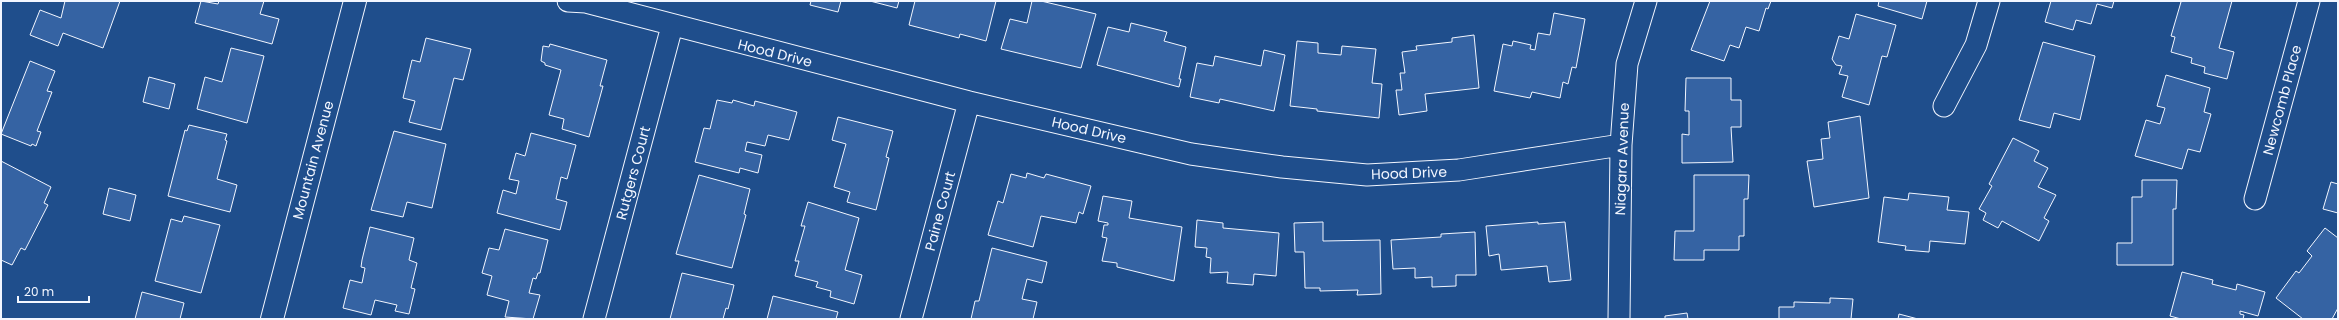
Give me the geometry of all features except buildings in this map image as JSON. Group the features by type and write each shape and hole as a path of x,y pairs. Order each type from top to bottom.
{"main road":[{"name":"Mountain Avenue","path":"272,319 355,1"}],"street":[{"name":"Hood Drive","path":"568,1 586,2 672,26 969,102 1191,154 1282,167 1367,175 1459,170 1620,145"},
{"name":"Niagara Avenue","path":"1619,319 1620,145 1627,64 1646,1"},
{"path":"1944,106 1976,45 1989,1"},
{"name":"Newcomb Place","path":"2255,199 2309,1"},
{"name":"Rutgers Court","path":"594,319 672,26"},
{"name":"Paine Court","path":"911,319 969,102"}]}
